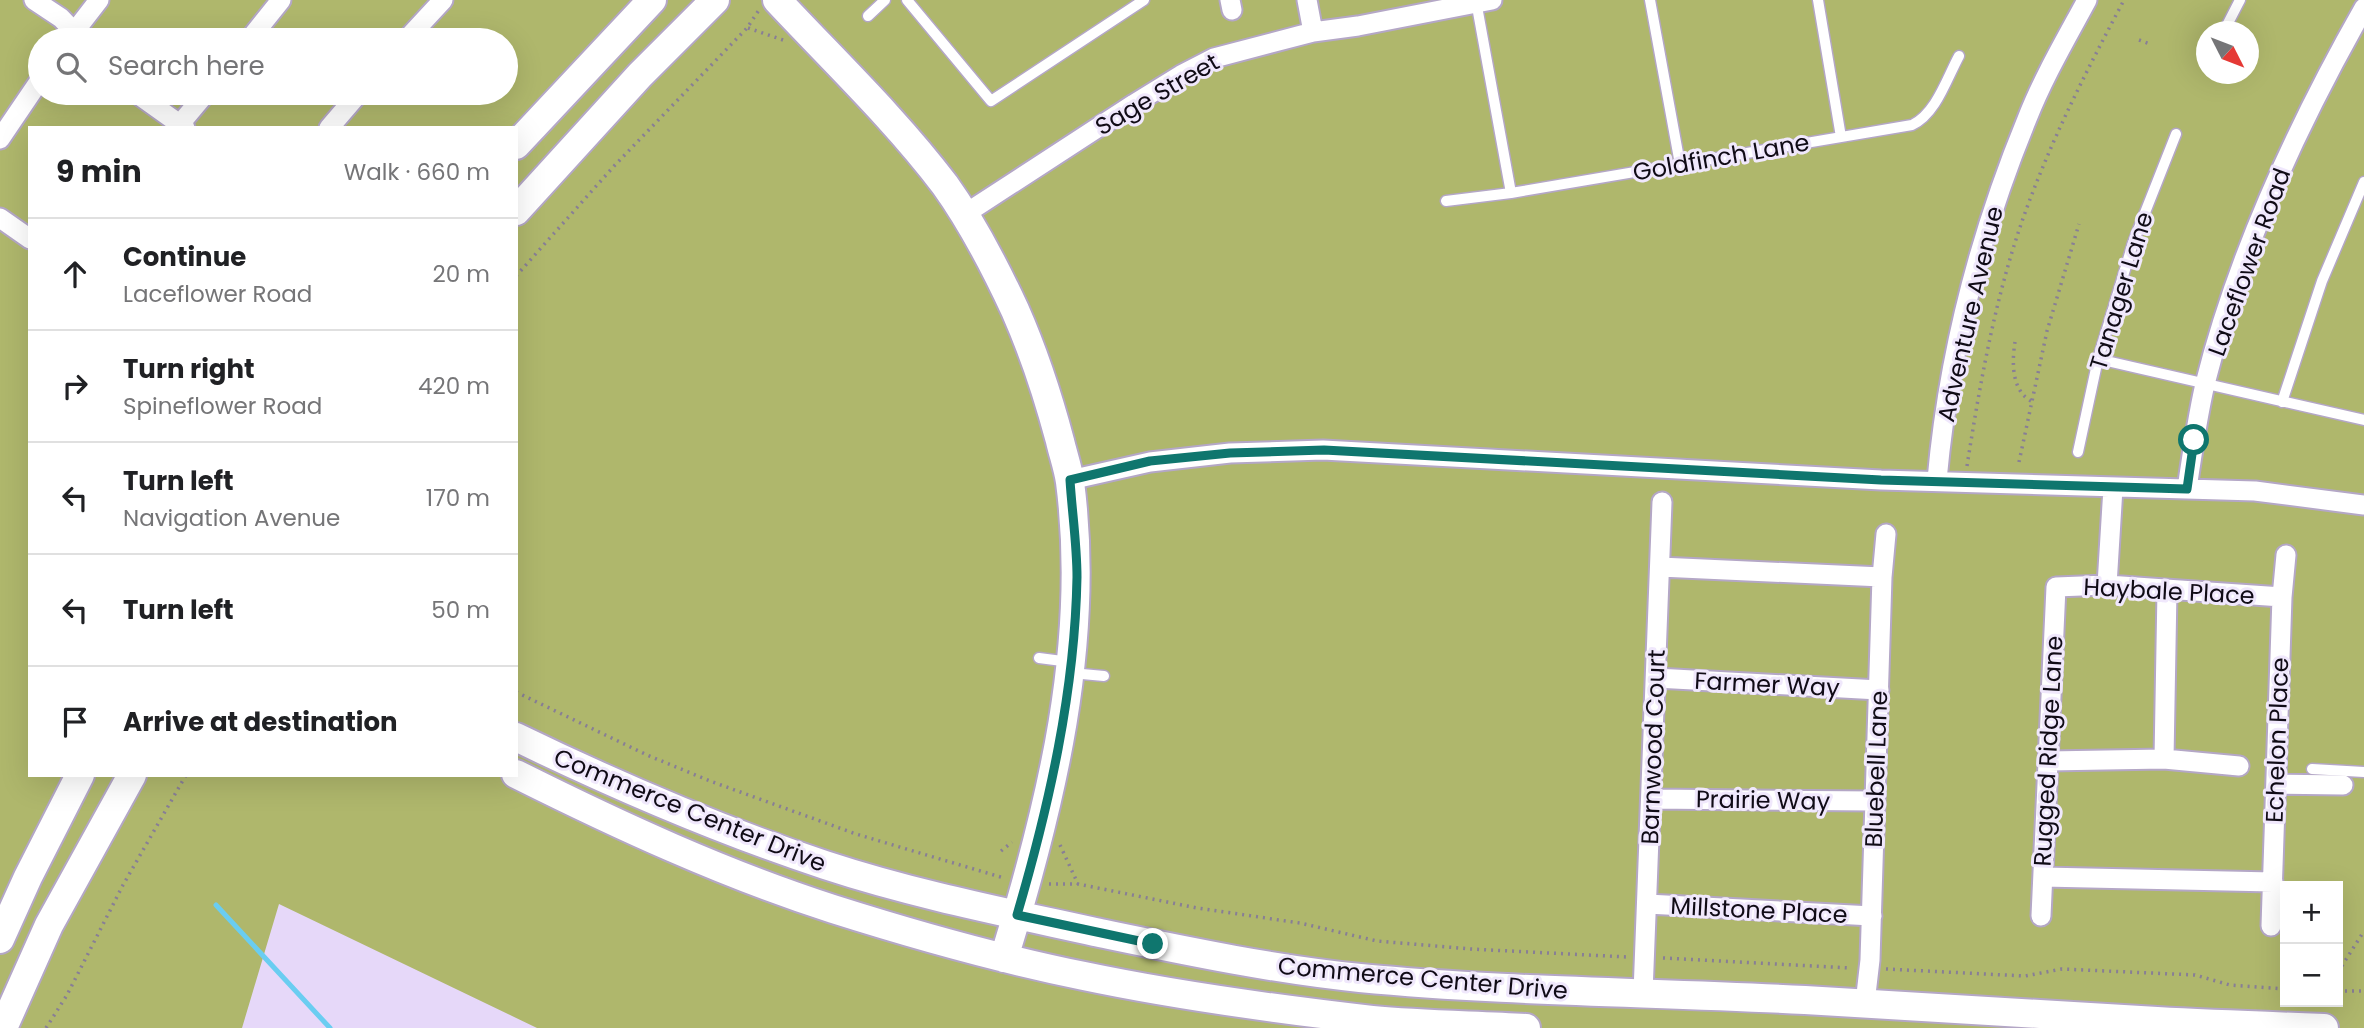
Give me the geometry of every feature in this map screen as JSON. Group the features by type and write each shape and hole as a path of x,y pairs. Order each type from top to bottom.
{"main road":[{"path":"518,143 652,0"},
{"path":"518,209 640,75 715,0"},
{"path":"769,4 922,156 965,214 984,247 1032,348 1070,480 1077,575 1071,667 1055,764 1031,866 1004,958"},
{"name":"Commerce Center Drive","path":"518,738 610,782 726,830 827,866 921,893 1017,915 1289,970 1404,981 1865,1003 2163,1022 2324,1028"},
{"name":"Commerce Center Drive","path":"518,775 713,864 832,908 1004,958 1155,989 1284,1008 1375,1020 1526,1028"},
{"path":"0,939 79,777"},
{"path":"3,1028 49,925 131,777"}],"street":[{"path":"34,0 61,18 68,28"},
{"path":"81,28 99,0"},
{"path":"258,28 281,0"},
{"path":"417,28 443,0"},
{"path":"1307,0 1313,32"},
{"name":"Adventure Avenue","path":"1937,480 1952,372 1996,200 2028,117 2087,0"},
{"name":"Sage Street","path":"965,214 1181,75 1214,58 1313,32 1481,1"},
{"name":"Laceflower Road","path":"2187,489 2205,384 2257,225 2325,77 2364,8"},
{"path":"0,139 28,98"},
{"path":"153,105 183,126 198,105"},
{"path":"331,126 349,105"},
{"path":"0,218 28,238"},
{"path":"1070,480 1150,461 1230,453 1324,450 1609,467 2113,488 2255,491 2364,505"},
{"path":"2107,585 2113,488"},
{"name":"Barnwood Court","path":"1643,993 1662,502"},
{"name":"Bluebell Lane","path":"1865,1003 1872,916 1885,534"},
{"name":"Echelon Place","path":"2271,926 2282,597 2286,555"},
{"path":"1660,567 1882,577"},
{"name":"Haybale Place","path":"2056,587 2107,585 2282,597"},
{"name":"Rugged Ridge Lane","path":"2041,916 2056,587"},
{"path":"2164,759 2167,590"},
{"name":"Farmer Way","path":"1656,678 1879,690"},
{"path":"2048,761 2164,759 2239,766"},
{"path":"2276,784 2343,785"},
{"name":"Prairie Way","path":"1651,799 1875,801"},
{"path":"2043,877 2273,882"},
{"name":"Millstone Place","path":"1647,904 1872,916"}],"lane":[{"path":"868,16 885,0"},
{"path":"907,0 992,101 1144,0"},
{"path":"1650,0 1680,164"},
{"path":"1818,0 1841,137"},
{"path":"2229,21 2239,0"},
{"path":"1481,1 1511,193"},
{"name":"Goldfinch Lane","path":"1446,201 1511,193 1912,125 1928,113 1959,56"},
{"name":"Tanager Lane","path":"2078,452 2098,359 2133,243 2176,134"},
{"path":"2282,401 2322,281 2364,182"},
{"path":"2098,359 2364,420"},
{"path":"1039,658 1104,676"},
{"path":"2312,769 2364,772"}],"path":[{"path":"1968,458 1988,344 2028,204 2077,88 2124,0"},
{"path":"518,274 615,165 769,4"},
{"path":"747,27 779,40"},
{"path":"2139,40 2150,44"},
{"path":"2019,462 2047,331 2079,224"},
{"path":"2015,341 2012,358 2014,372 2022,393 2031,401"},
{"path":"518,693 647,755 710,781 856,834 999,878"},
{"path":"46,1028 67,995 123,886 185,777"},
{"path":"1063,857 1078,884"},
{"path":"1054,884 1078,884 1197,908 1328,928 1377,942 2025,976 2062,969 2194,975 2230,985 2280,989"},
{"path":"2343,964 2364,931"},
{"path":"2343,991 2364,991"}],"green space":[{"path":"0,0 2364,0 2364,1028 537,1028 279,904 242,1028 0,1028"}],"waterway":[{"path":"216,905 330,1028"}],"route":[{"path":"1153,944 1017,915 1055,764 1072,662 1077,575 1070,480 1150,461 1230,453 1324,450 1881,480 2187,489 2194,440"}]}
